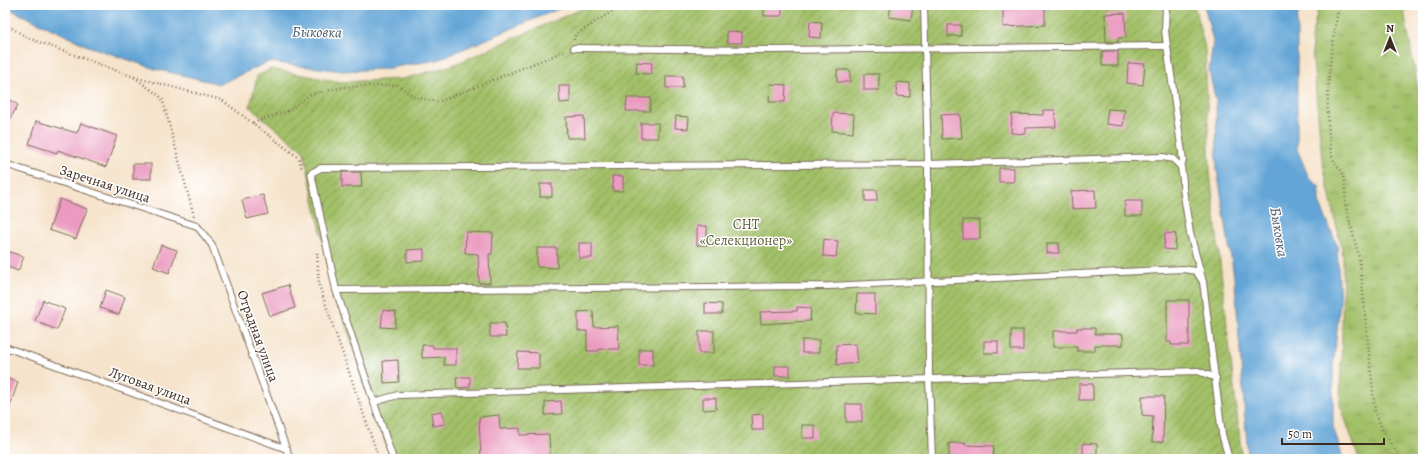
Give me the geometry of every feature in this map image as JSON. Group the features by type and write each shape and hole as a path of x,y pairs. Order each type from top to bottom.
{"lane":[{"path":"924,5 928,164 929,380 932,459"},
{"path":"1166,5 1165,30 1183,160 1181,167 1183,189 1190,233 1204,282 1222,434 1229,459"},
{"path":"574,48 774,50 1167,46"},
{"path":"393,459 336,290 312,173 321,168 450,166 656,167 928,164 1163,157 1173,159 1181,167"},
{"name":"Заречная улица","path":"5,164 197,226"},
{"name":"Отрадная улица","path":"197,226 212,245 290,459"},
{"path":"336,290 829,286 1183,269 1196,271 1204,282"},
{"name":"Луговая улица","path":"5,347 287,449"},
{"path":"374,402 398,395 1198,371 1216,378"}],"path":[{"path":"252,123 290,110 309,95 343,87 397,85 416,97 438,102 574,48 575,35 622,5"},
{"path":"1339,5 1330,62 1328,122 1332,158 1343,175 1346,210 1356,242 1360,264 1375,412 1386,437 1392,447 1403,459"},
{"path":"5,24 28,38 134,77 222,100 299,158 303,177"},
{"path":"134,77 162,98 197,226"},
{"path":"317,251 320,285 379,459"}],"green space":[{"name":"СНТ «Селекционер»","path":"590,5 1194,5 1205,48 1210,173 1242,459 391,459 332,284 304,152 250,107 257,76 271,69 341,82 403,79 453,65"},
{"path":"1319,5 1403,5 1423,118 1423,459 1359,459 1340,404 1343,255 1322,160 1311,38"}],"water":[{"name":"Быковка","path":"5,5 568,5 437,60 383,69 343,71 268,62 220,84 155,69 88,46 5,7"},
{"name":"Быковка","path":"1204,5 1301,5 1297,19 1297,149 1309,178 1319,186 1319,202 1337,245 1340,301 1333,368 1333,426 1343,459 1248,459 1235,283 1217,169 1216,102 1209,71 1213,41"}],"building":[{"path":"764,5 782,5 782,16 764,16"},
{"path":"891,5 913,5 911,20 889,17"},
{"path":"1045,7 1045,25 1003,27 1003,8"},
{"path":"1125,13 1126,38 1118,38 1118,42 1106,42 1105,14"},
{"path":"810,21 822,22 821,38 809,37"},
{"path":"948,25 961,25 961,36 948,36"},
{"path":"727,31 742,32 742,43 727,43"},
{"path":"1118,51 1118,66 1102,66 1102,52"},
{"path":"637,62 652,63 651,74 636,73"},
{"path":"1128,63 1145,64 1143,85 1127,83"},
{"path":"837,70 850,70 850,82 837,82"},
{"path":"864,74 879,74 879,90 864,90"},
{"path":"666,76 683,76 683,88 666,88"},
{"path":"897,82 910,83 910,97 896,96"},
{"path":"770,84 786,85 785,102 769,102"},
{"path":"559,86 570,86 570,102 560,103"},
{"path":"5,97 18,105 5,128"},
{"path":"627,98 651,98 650,111 626,111"},
{"path":"1108,109 1125,110 1123,126 1106,124"},
{"path":"1043,110 1055,110 1056,127 1026,128 1026,134 1011,133 1012,114 1043,115"},
{"path":"833,113 854,114 853,133 832,131"},
{"path":"960,114 962,138 942,139 941,115"},
{"path":"584,116 585,138 567,138 566,117"},
{"path":"676,116 689,117 688,129 675,128"},
{"path":"36,121 77,133 81,123 117,136 106,167 58,150 57,153 29,144"},
{"path":"641,123 658,123 658,138 641,138"},
{"path":"133,164 151,164 151,179 133,179"},
{"path":"999,168 1014,168 1014,182 999,182"},
{"path":"342,172 361,172 362,187 342,187"},
{"path":"612,176 623,176 623,191 613,191"},
{"path":"540,184 552,184 552,197 540,197"},
{"path":"865,190 877,190 877,201 865,201"},
{"path":"1095,190 1096,208 1072,209 1071,191"},
{"path":"263,195 268,214 247,219 242,200"},
{"path":"60,199 87,209 76,239 49,230"},
{"path":"1125,201 1142,201 1142,216 1125,216"},
{"path":"963,220 980,220 980,239 963,239"},
{"path":"697,226 707,226 707,245 697,245"},
{"path":"466,232 493,233 492,254 489,254 490,283 479,283 478,254 465,253"},
{"path":"1165,233 1176,234 1175,250 1164,249"},
{"path":"824,239 838,241 836,257 823,256"},
{"path":"579,243 592,243 592,258 579,258"},
{"path":"1047,243 1059,243 1059,253 1047,253"},
{"path":"161,245 177,250 169,273 153,267"},
{"path":"537,248 557,248 557,268 537,267"},
{"path":"424,249 424,261 407,262 407,250"},
{"path":"5,250 24,257 18,271 5,266"},
{"path":"288,285 295,308 270,316 262,293"},
{"path":"106,290 125,297 119,315 100,308"},
{"path":"857,294 875,294 875,314 856,313"},
{"path":"43,300 65,309 57,330 35,321"},
{"path":"1167,300 1189,300 1189,345 1171,345 1171,342 1167,342"},
{"path":"705,303 722,304 722,314 705,314"},
{"path":"797,307 811,308 810,321 761,324 760,312 797,311"},
{"path":"383,310 396,312 395,328 381,327"},
{"path":"593,311 594,327 618,326 619,349 599,349 599,351 587,351 587,331 578,331 578,312"},
{"path":"490,323 505,323 506,337 490,337"},
{"path":"1077,328 1095,328 1095,334 1123,334 1123,345 1095,345 1095,351 1077,351 1077,347 1053,347 1053,331 1077,331"},
{"path":"1011,330 1023,330 1023,350 1011,350"},
{"path":"699,331 714,331 714,353 699,353"},
{"path":"802,340 819,340 819,353 802,353"},
{"path":"984,341 998,341 998,353 984,353"},
{"path":"856,344 858,363 837,365 836,345"},
{"path":"422,345 433,345 433,348 456,348 456,365 444,365 444,357 422,358"},
{"path":"639,349 653,349 653,365 639,365"},
{"path":"518,352 539,353 539,368 517,368"},
{"path":"398,360 399,382 384,383 383,361"},
{"path":"775,366 790,366 790,376 775,376"},
{"path":"456,377 470,377 470,387 457,388"},
{"path":"5,378 18,382 7,415 5,415"},
{"path":"1079,384 1093,384 1093,400 1079,400"},
{"path":"1142,396 1164,396 1163,442 1152,442 1153,416 1142,415"},
{"path":"703,398 716,398 716,409 703,410"},
{"path":"561,401 562,414 545,415 545,402"},
{"path":"846,404 862,404 862,422 846,422"},
{"path":"442,411 445,424 433,426 431,413"},
{"path":"763,414 763,430 752,430 751,415"},
{"path":"499,415 500,429 520,428 520,435 549,434 550,457 533,459 481,459 479,417"},
{"path":"802,425 815,425 815,438 802,438"},
{"path":"949,443 994,446 993,459 949,459"},
{"path":"1083,443 1097,444 1097,454 1083,454"}]}
